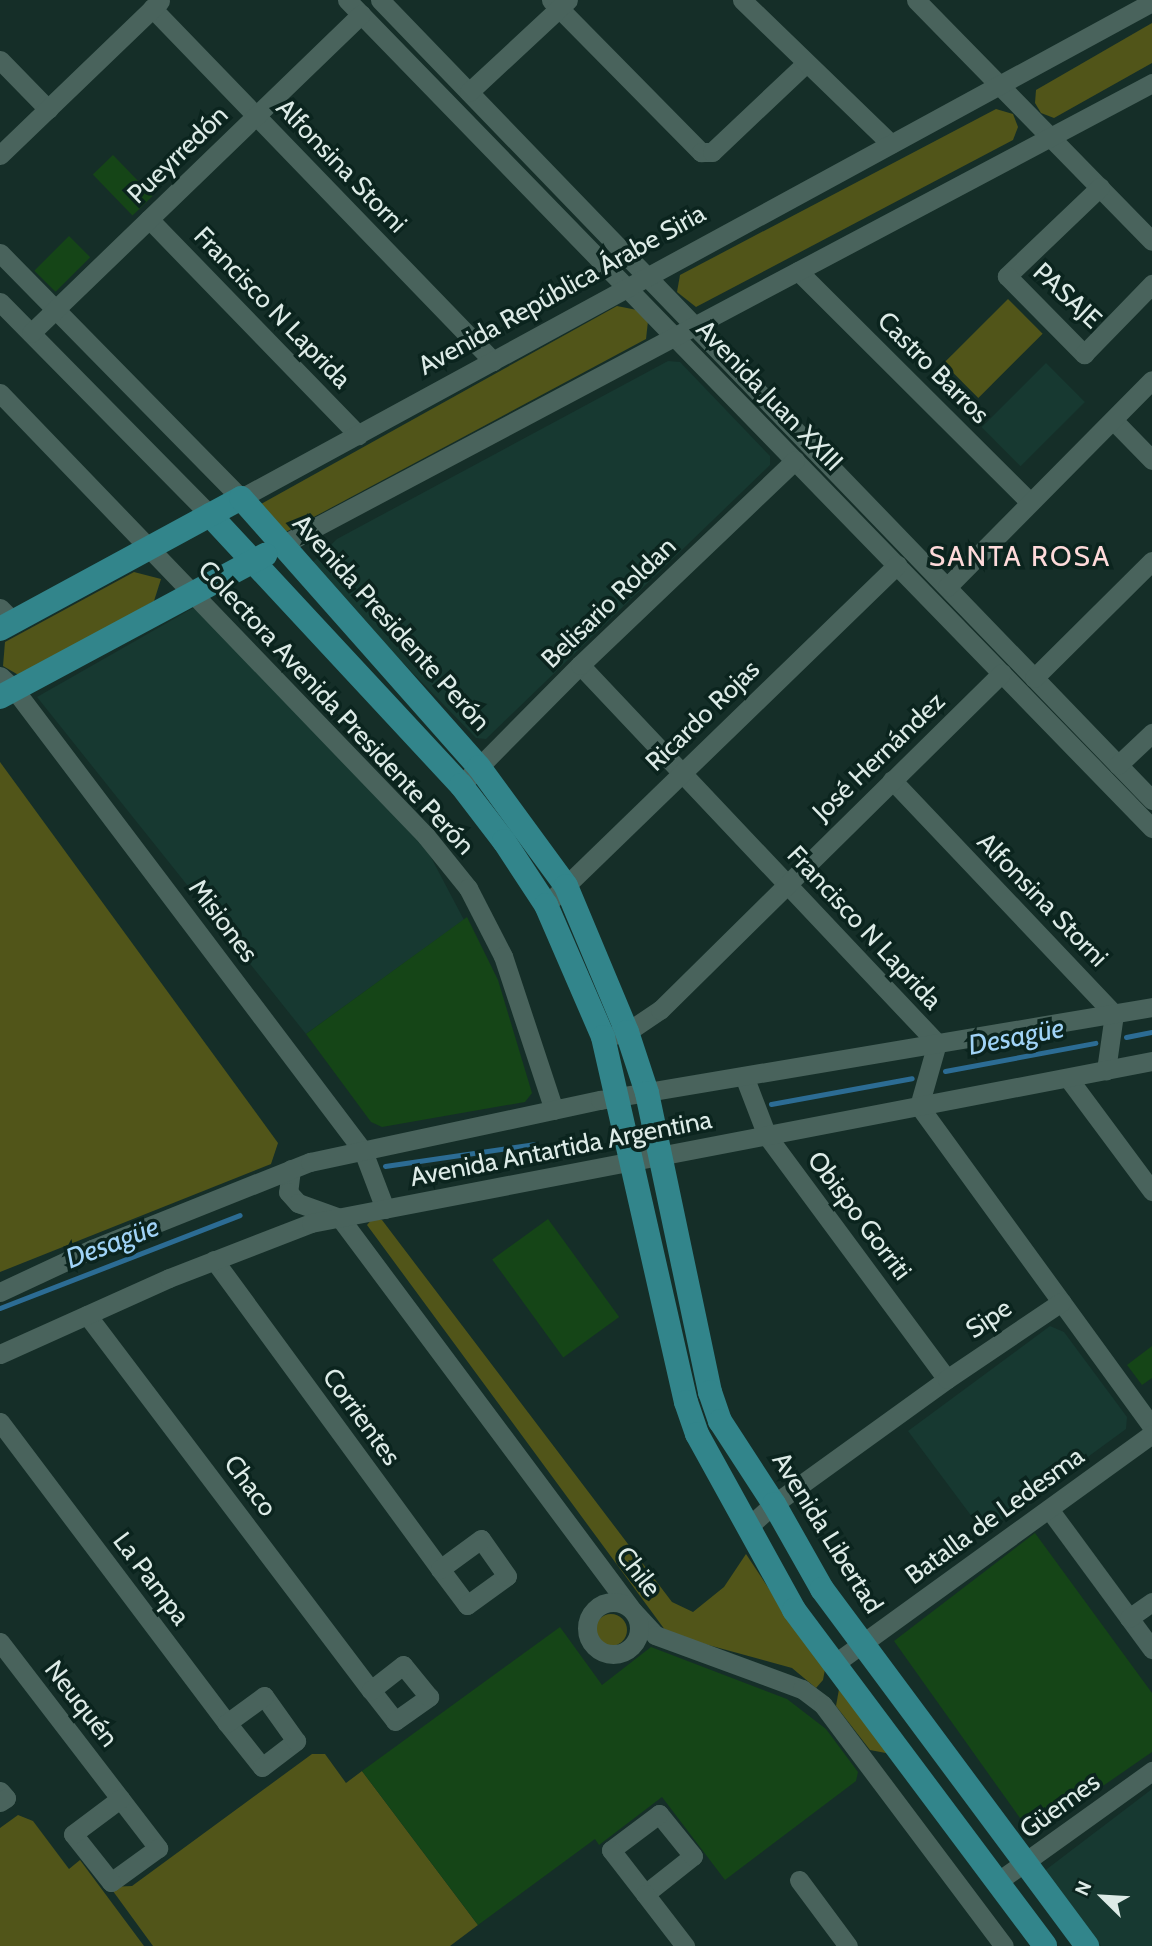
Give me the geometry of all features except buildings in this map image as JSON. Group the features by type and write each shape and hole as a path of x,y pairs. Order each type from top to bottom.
{"main road":[{"name":"Avenida República Árabe Siria","path":"5,619 150,548 241,498"},
{"name":"Avenida Presidente Perón","path":"241,498 479,767 566,886 627,1032 647,1093"},
{"path":"210,515 461,785 504,841 547,905 603,1037 686,1402 697,1434 794,1610 1045,1946"},
{"path":"5,687 193,593 282,545"},
{"name":"Avenida Libertad","path":"647,1093 710,1392 720,1421 774,1504 822,1589 1087,1946"}],"street":[{"name":"Avenida Juan XXIII","path":"380,0 1152,800"},
{"path":"742,0 805,64 891,144"},
{"path":"916,0 1152,241"},
{"name":"Avenida República Árabe Siria","path":"241,498 1152,2"},
{"path":"469,92 559,3 701,152 712,152 805,64"},
{"path":"0,155 157,4"},
{"name":"Alfonsina Storni","path":"157,4 256,116 493,361"},
{"name":"Avenida Juan XXIII","path":"354,7 1152,828"},
{"name":"Pueyrredón","path":"31,333 256,116 354,7"},
{"path":"0,60 48,109"},
{"path":"282,545 1152,83"},
{"name":"PASAJE","path":"1100,187 1007,276 1084,354 1152,284"},
{"name":"Francisco N Laprida","path":"149,219 358,435"},
{"name":"Avenida Presidente Perón","path":"0,253 241,498"},
{"name":"Castro Barros","path":"798,271 1031,502"},
{"path":"0,302 210,515"},
{"path":"947,587 1152,380"},
{"name":"Colectora Avenida Presidente Perón","path":"0,393 426,836 468,888 503,956 554,1110"},
{"path":"1113,420 1152,460"},
{"name":"Belisario Roldan","path":"461,785 580,665 795,460"},
{"path":"1034,678 1152,561"},
{"name":"Ricardo Rojas","path":"547,905 897,565"},
{"name":"Francisco N Laprida","path":"580,665 937,1043 919,1106"},
{"name":"José Hernández","path":"603,1037 627,1032 660,1010 1002,673"},
{"name":"Misiones","path":"5,687 363,1150 385,1209"},
{"path":"1118,765 1152,733"},
{"name":"Alfonsina Storni","path":"892,780 1114,1014"},
{"name":"Avenida Antartida Argentina","path":"0,1292 92,1249 291,1169 363,1150 618,1097 1152,1007"},
{"path":"1106,1070 1114,1014"},
{"name":"Avenida Antartida Argentina","path":"0,1354 214,1260 311,1223 1152,1061"},
{"name":"Obispo Gorriti","path":"744,1076 767,1136 947,1379"},
{"path":"1068,1078 1152,1191"},
{"path":"919,1106 1152,1427"},
{"path":"291,1169 288,1192 298,1203 340,1218"},
{"name":"Chile","path":"340,1218 633,1611 655,1634 802,1689 822,1705 1004,1946"},
{"name":"Corrientes","path":"214,1260 440,1569 467,1605 507,1576 481,1539 440,1569"},
{"name":"Sipe","path":"747,1528 774,1504 947,1379 1061,1302"},
{"name":"Chaco","path":"87,1315 371,1690"},
{"name":"La Pampa","path":"0,1422 261,1767 296,1741 264,1696 228,1723"},
{"name":"Batalla de Ledesma","path":"834,1664 1152,1434"},
{"path":"1049,1509 1152,1649"},
{"path":"1129,1618 1152,1602"},
{"name":"Neuquén","path":"0,1642 120,1799"},
{"name":"Güemes","path":"997,1882 1152,1771"},
{"path":"0,1791 6,1798 0,1802"},
{"path":"645,1894 693,1856 659,1814 611,1850 685,1946"},
{"path":"799,1880 848,1946"}],"shaded area":[{"path":"668,361 680,362 770,456 770,465 486,739 476,738 309,566 337,539"},
{"path":"1046,363 1085,402 1021,466 982,427"},
{"path":"193,608 204,614 424,844 464,920 306,1034 37,697"},
{"path":"1050,1326 1064,1332 1127,1417 1126,1429 984,1533 908,1431"},
{"path":"1152,1789 1152,1946 1101,1946 1043,1872"}],"green space":[{"path":"1152,23 1152,63 1054,118 1041,113 1035,103 1036,90"},
{"path":"996,109 1013,114 1018,127 1013,140 696,307 677,292 680,275"},
{"path":"1008,299 1043,334 978,398 944,363"},
{"path":"617,306 637,310 648,321 646,339 284,533 261,504"},
{"path":"134,572 161,579 154,601 22,677 3,666 5,642"},
{"path":"0,762 278,1143 271,1164 0,1272"},
{"path":"372,1219 382,1220 672,1602 693,1612 724,1587 746,1554 781,1607 826,1664 823,1680 816,1688 792,1668 668,1634 367,1225"},
{"path":"611,1614 622,1619 627,1630 622,1641 611,1646 600,1641 595,1630 600,1619"},
{"path":"839,1689 891,1754 870,1750 836,1706"},
{"path":"312,1754 325,1754 346,1783 362,1771 478,1925 450,1946 153,1946 110,1887 132,1886"},
{"path":"18,1815 33,1821 69,1869 80,1860 144,1946 0,1946 0,1828"}],"waterway":[{"name":"Desagüe","path":"1126,1037 1152,1032"},
{"name":"Desagüe","path":"945,1071 1095,1043"},
{"name":"Desagüe","path":"771,1104 912,1078"},
{"name":"Desagüe","path":"385,1166 535,1144"},
{"name":"Desagüe","path":"0,1308 240,1215"}],"district":[{"name":"SANTA ROSA","path":"1020,556"}]}
